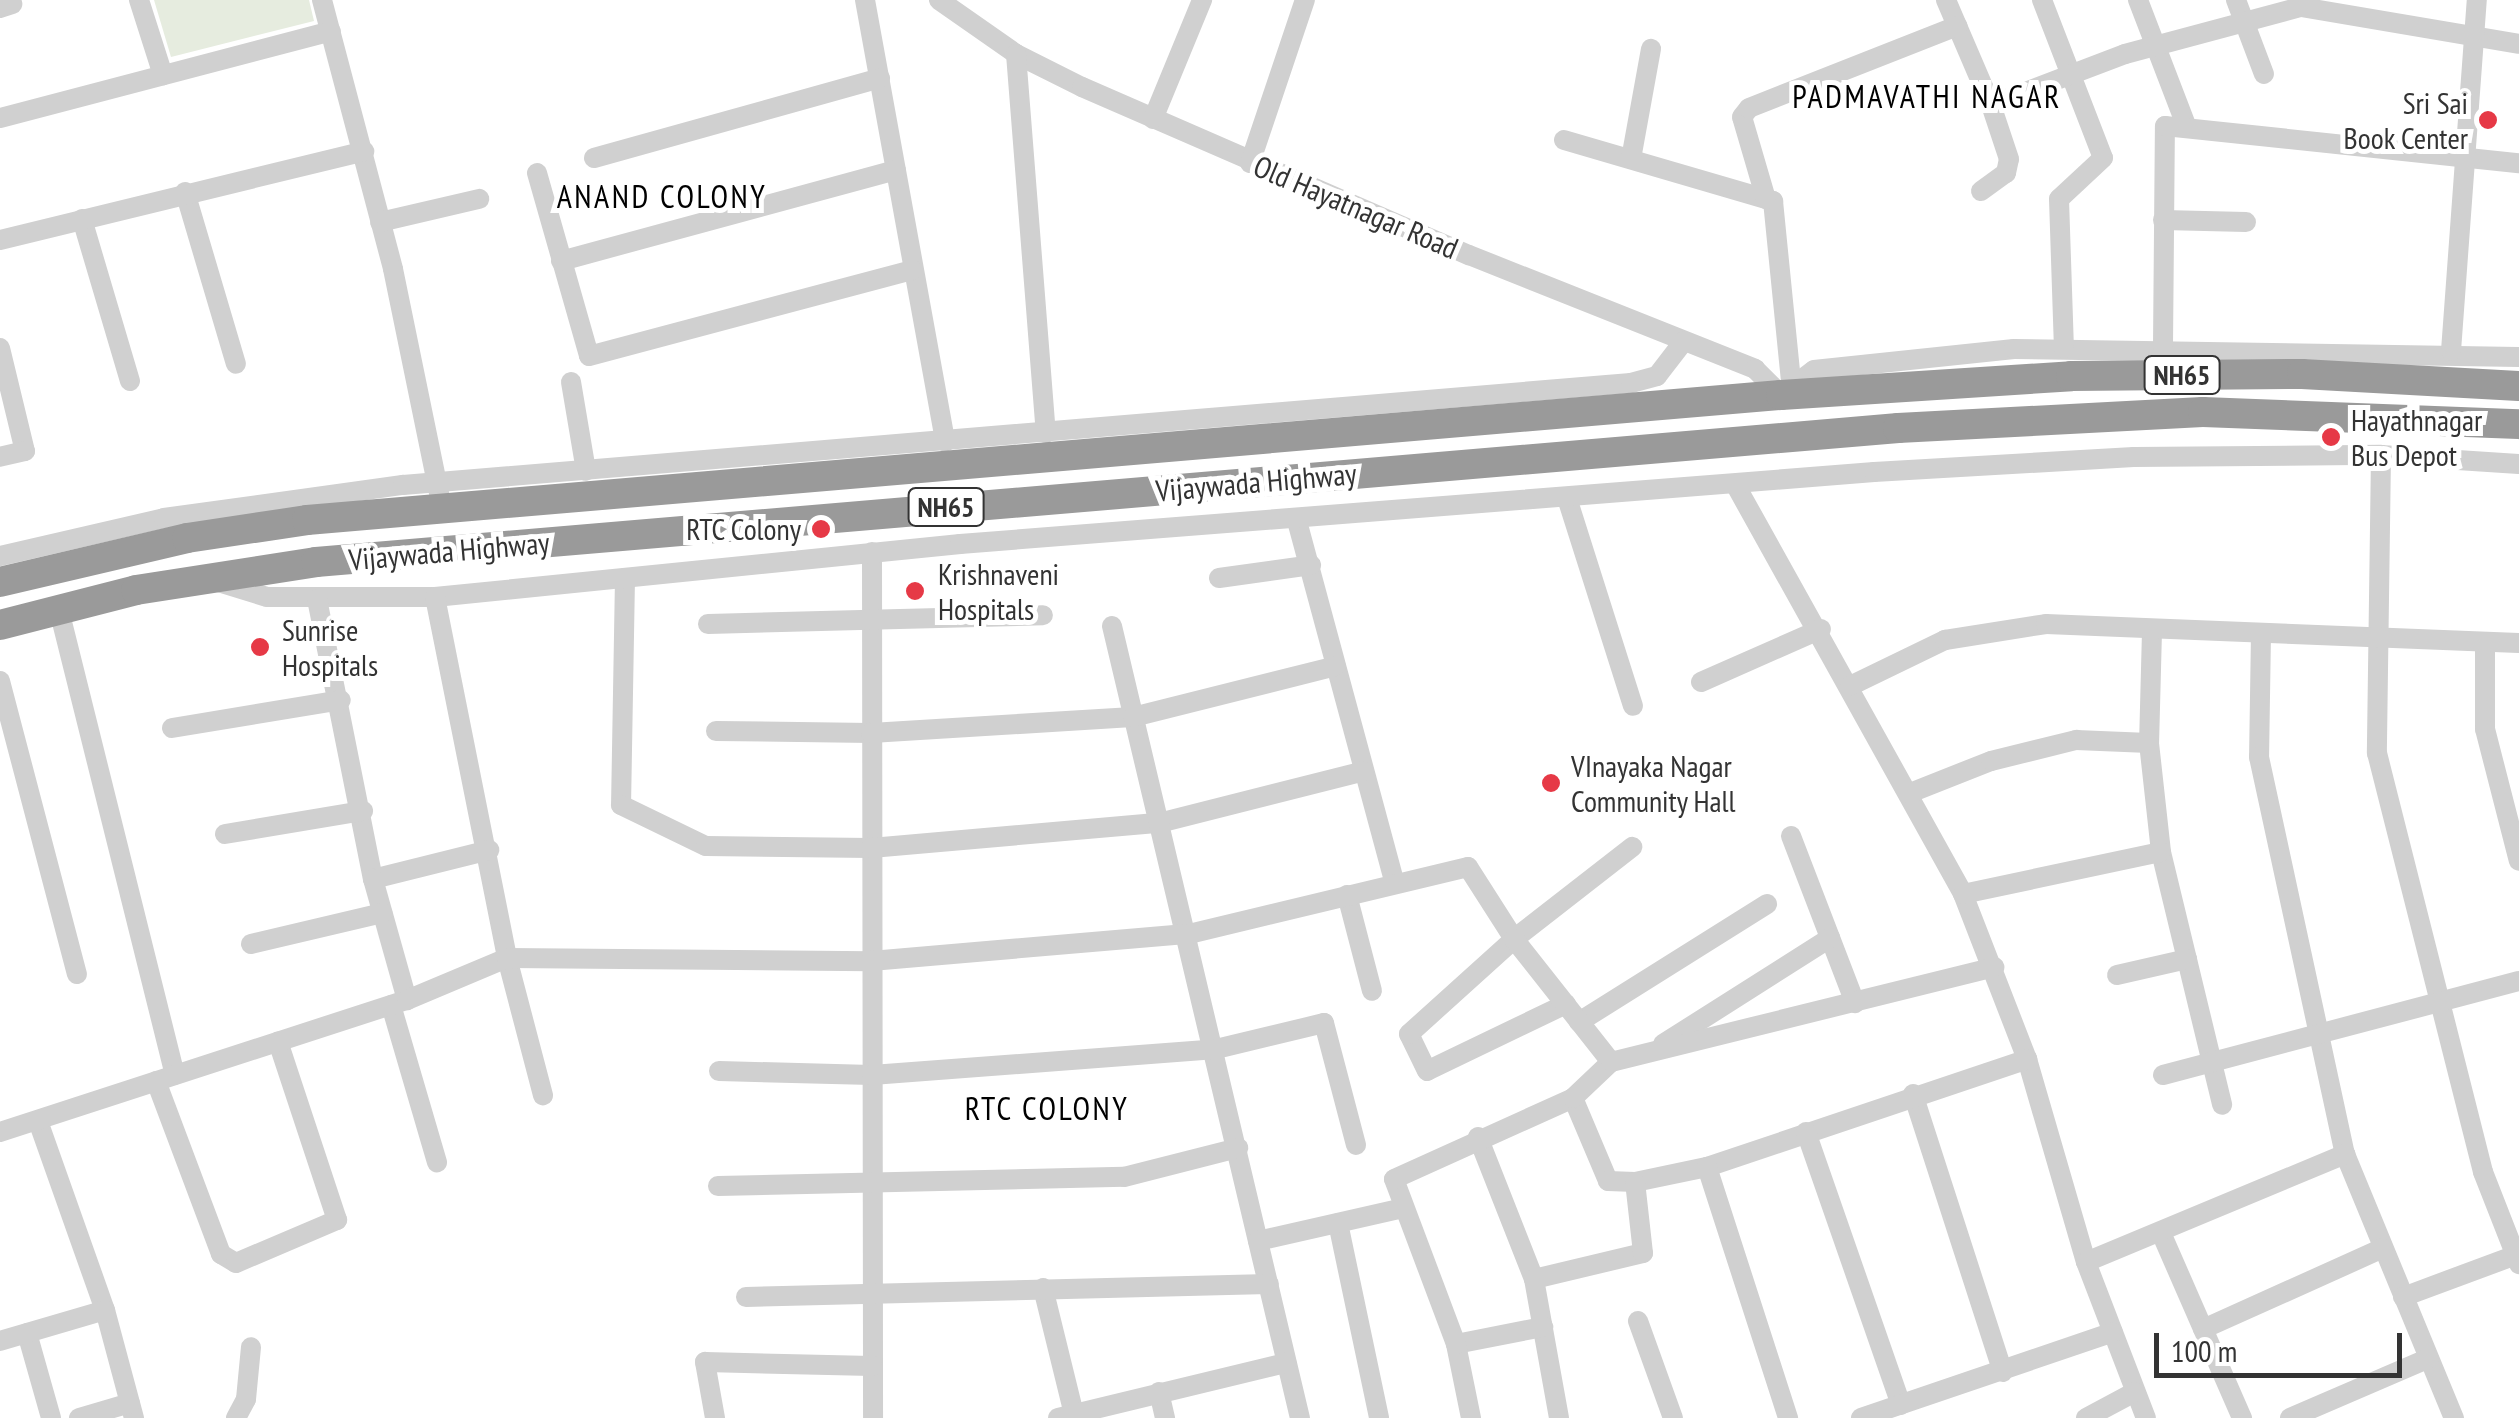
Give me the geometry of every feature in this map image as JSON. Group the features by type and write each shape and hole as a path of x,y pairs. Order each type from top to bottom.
{"highway":[{"name":"Vijaywada Highway","path":"4,572 440,495 1786,388 2090,376 2302,374 2519,386"},
{"name":"Vijaywada Highway","path":"11,622 204,578 424,551 1898,428 2202,412 2519,424"},
{"path":"4,572 11,622"}],"street":[{"path":"138,0 163,75"},
{"path":"322,0 364,151 440,495 586,471 1046,434 1244,429 1630,382 1657,376 1684,341"},
{"path":"865,0 945,442"},
{"name":"Old Hayatnagar Road","path":"939,0 1016,54 1153,119 1250,163 1754,369 1786,388"},
{"path":"1153,119 1202,0"},
{"path":"1250,163 1305,0"},
{"path":"1946,0 2009,159 2006,173 1982,191"},
{"path":"2042,0 2103,158 2058,198 2064,348"},
{"path":"2138,0 2186,125"},
{"path":"2236,0 2264,74"},
{"path":"2451,351 2462,154 2477,0"},
{"path":"1990,105 2156,46 2300,4 2519,44"},
{"path":"1766,199 1742,117 1749,108 1957,26"},
{"path":"0,118 331,32"},
{"path":"1631,159 1650,49"},
{"path":"1016,54 1046,434"},
{"path":"594,158 880,78"},
{"path":"2163,346 2165,126 2186,125 2519,163"},
{"path":"1564,140 1772,201 1786,388 1814,370 2064,348 2451,351 2519,357"},
{"path":"0,240 364,151"},
{"path":"561,261 896,170"},
{"path":"537,173 582,349 602,358 913,270"},
{"path":"185,192 236,364"},
{"path":"380,222 479,199"},
{"path":"82,219 130,381"},
{"path":"2163,220 2246,222"},
{"path":"0,348 3,374 25,451 0,458"},
{"path":"571,382 586,471"},
{"path":"204,578 267,597 435,596 872,552 1734,484 2134,457 2382,455 2519,464"},
{"path":"2382,455 2375,642 2377,753 2483,1172 2517,1260 2404,1297"},
{"path":"1734,484 1821,629 1963,894 2027,1059 2086,1262 2146,1418"},
{"path":"1567,498 1633,706"},
{"path":"1297,521 1395,883"},
{"path":"872,552 873,1418"},
{"path":"1220,578 1311,566"},
{"path":"625,578 621,805 706,846 871,848 1159,823 1364,771"},
{"path":"435,596 489,850 507,958 543,1094"},
{"path":"317,599 399,1002 437,1162"},
{"path":"59,610 165,1078 220,1254 236,1263 337,1220 278,1042"},
{"path":"708,624 1043,615"},
{"path":"1850,686 1945,640 2046,624 2375,642 2519,643"},
{"path":"1112,626 1189,934 1300,1418"},
{"path":"1701,682 1821,629"},
{"path":"2152,631 2149,743 2161,852 2222,1105"},
{"path":"2261,633 2259,757 2321,1029 2345,1154 2454,1418"},
{"path":"2485,642 2485,730 2510,791 2519,861"},
{"path":"716,731 871,733 1133,716 1336,666"},
{"path":"0,680 78,974"},
{"path":"172,728 340,700"},
{"path":"1910,793 1991,761 2076,740 2149,743"},
{"path":"224,834 362,811"},
{"path":"1791,836 1854,1004"},
{"path":"1566,1004 1427,1071 1408,1034 1514,939 1632,847"},
{"path":"373,879 489,850"},
{"path":"1963,894 2161,852"},
{"path":"0,1132 399,1002 507,958 871,961 1189,934 1468,867 1514,939 1611,1062"},
{"path":"1347,895 1372,991"},
{"path":"1580,1022 1767,904"},
{"path":"251,944 382,913"},
{"path":"1648,1054 1830,938"},
{"path":"2117,976 2188,959"},
{"path":"1471,1418 1456,1344 1394,1179 1572,1098 1611,1062 1994,967"},
{"path":"2164,1075 2321,1029 2519,980"},
{"path":"720,1070 872,1075 1216,1048 1324,1023 1356,1145"},
{"path":"1572,1098 1608,1181 1635,1182 1707,1167 1912,1094 2027,1059"},
{"path":"1912,1094 2004,1372"},
{"path":"38,1121 105,1310 132,1411 79,1418"},
{"path":"1806,1132 1901,1405"},
{"path":"1478,1138 1534,1279 1559,1418"},
{"path":"718,1186 1124,1177 1238,1148"},
{"path":"2086,1262 2162,1235 2345,1154"},
{"path":"1707,1167 1788,1418"},
{"path":"1534,1279 1643,1254 1635,1182"},
{"path":"1258,1241 1402,1208"},
{"path":"1338,1223 1378,1418"},
{"path":"2162,1235 2242,1418"},
{"path":"2203,1329 2384,1248"},
{"path":"746,1296 1269,1284"},
{"path":"1043,1288 1066,1416 1286,1363"},
{"path":"0,1342 105,1310"},
{"path":"1638,1321 1672,1418"},
{"path":"1456,1344 1543,1327"},
{"path":"1861,1418 2113,1332"},
{"path":"27,1333 51,1418"},
{"path":"236,1418 246,1399 251,1347"},
{"path":"2290,1418 2429,1358"},
{"path":"716,1418 705,1362 872,1366"},
{"path":"1159,1392 1166,1418"},
{"path":"2086,1418 2135,1392"}],"shaded area":[{"path":"154,0 309,0 314,21 171,57"}],"place":[{"name":"Sri Sai Book Center","path":"2488,120"},
{"name":"Hayathnagar Bus Depot","path":"2331,437"},
{"name":"RTC Colony","path":"821,529"},
{"name":"Krishnaveni Hospitals","path":"915,591"},
{"name":"Sunrise Hospitals","path":"260,647"},
{"name":"VInayaka Nagar Community Hall","path":"1551,783"}],"district":[{"name":"PADMAVATHI NAGAR","path":"1927,96"},
{"name":"ANAND COLONY","path":"662,196"},
{"name":"RTC COLONY","path":"1047,1108"}]}
